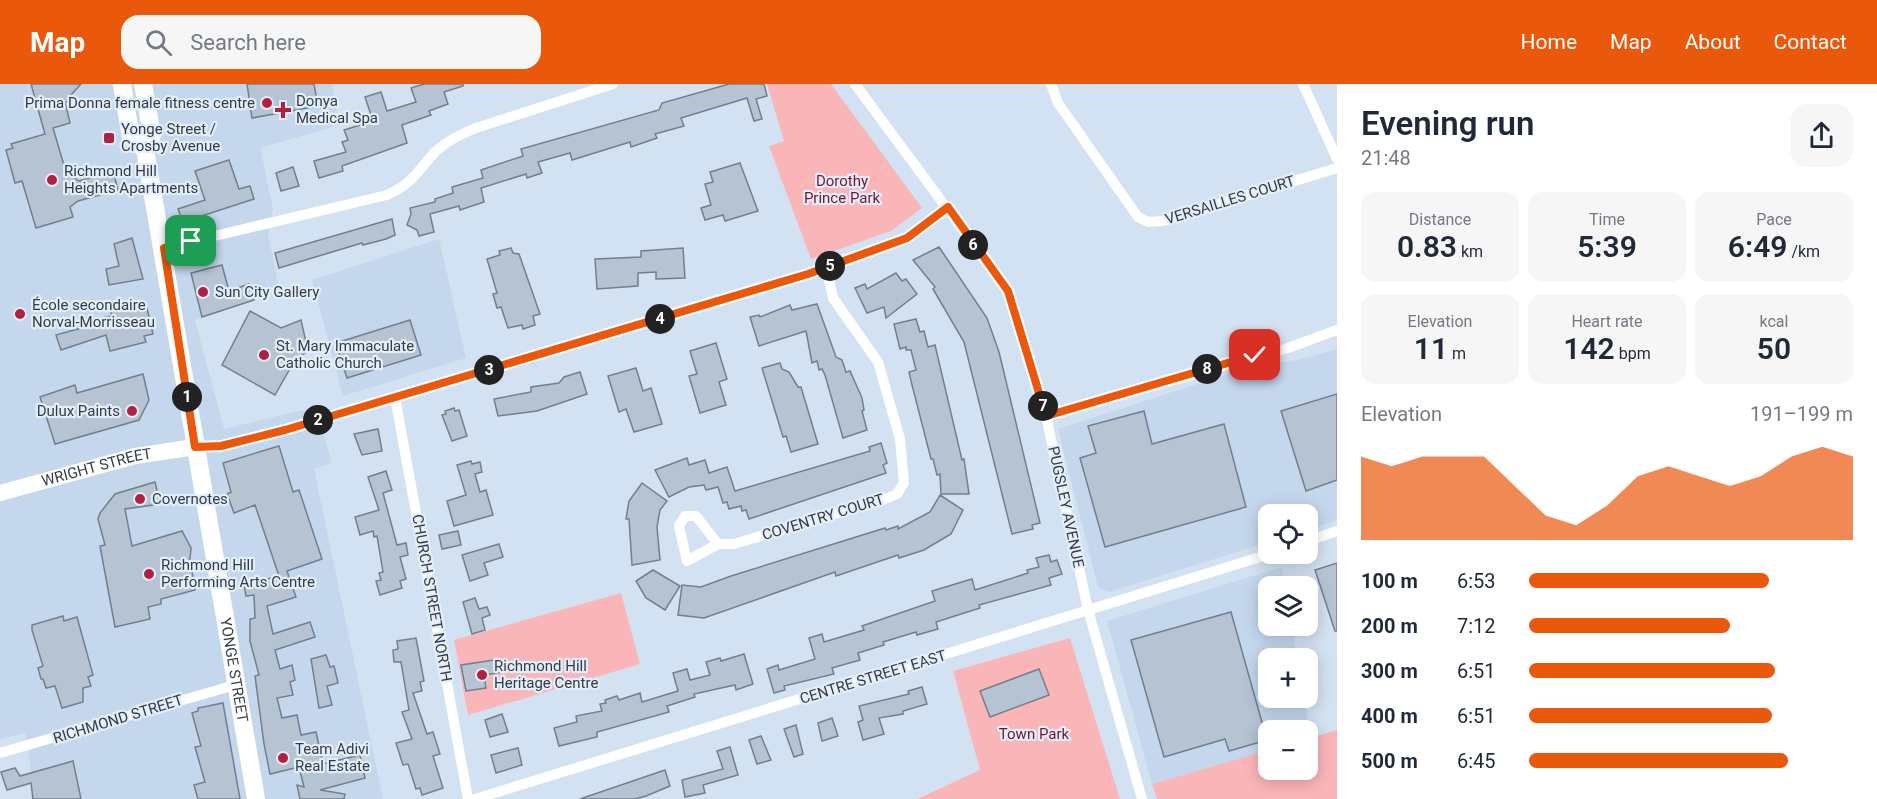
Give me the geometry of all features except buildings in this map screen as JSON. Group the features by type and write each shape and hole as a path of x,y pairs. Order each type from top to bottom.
{"main road":[{"name":"YONGE STREET","path":"122,84 131,138 145,149"},
{"name":"YONGE STREET","path":"143,84 152,135 145,149 164,248 195,447 256,799"}],"street":[{"path":"164,248 387,195 407,186 437,150 452,139 473,129 613,84"},
{"name":"PUGSLEY AVENUE","path":"855,84 1008,291 1046,416 1088,610 1142,799"},
{"name":"VERSAILLES COURT","path":"1051,84 1058,103 1138,217 1148,222 1162,221 1337,168"},
{"path":"1304,84 1337,159"},
{"path":"195,447 221,446 275,433 663,319 826,267 907,238 948,207"},
{"name":"COVENTRY COURT","path":"718,544 734,544 885,499 897,494 904,483 900,439 878,362 833,298 826,267"},
{"path":"1046,416 1288,348 1337,330"},
{"name":"CHURCH STREET NORTH","path":"395,397 468,799"},
{"name":"WRIGHT STREET","path":"0,493 135,456 195,447"},
{"path":"1318,538 1337,531"},
{"name":"CENTRE STREET EAST","path":"476,799 1258,558"},
{"name":"RICHMOND STREET","path":"0,753 235,685"}],"shaded area":[{"path":"0,84 332,84 339,125 260,148 273,209 268,235 279,288 195,320 224,429 316,407 332,463 314,469 383,799 36,799 25,733 0,739"},
{"path":"439,239 466,358 343,396 312,280"},
{"path":"1337,349 1337,520 1318,527 1318,504 1258,504 1258,545 1109,592 1098,587 1058,429 1250,367 1298,360"},
{"path":"1282,567 1283,576 1258,576 1258,636 1294,636 1295,648 1258,648 1258,708 1306,708 1308,720 1258,720 1258,753 1152,784 1107,621"}],"green space":[{"name":"Dorothy Prince Park","path":"767,84 831,84 922,208 891,231 811,259 769,146 784,141"},
{"path":"621,593 640,664 468,715 454,640"},
{"name":"Town Park","path":"1070,638 1120,799 917,799 980,770 953,671"},
{"path":"1337,730 1337,799 1157,799 1152,784 1258,753 1258,780 1318,780 1318,736"}],"place":[{"name":"Prima Donna female fitness centre","path":"267,103"},
{"name":"Donya Medical Spa","path":"283,110"},
{"name":"Yonge Street / Crosby Avenue","path":"109,138"},
{"name":"Richmond Hill Heights Apartments","path":"52,180"},
{"name":"Sun City Gallery","path":"203,292"},
{"name":"École secondaire Norval-Morrisseau","path":"20,314"},
{"name":"St. Mary Immaculate Catholic Church","path":"264,355"},
{"name":"Dulux Paints","path":"132,411"},
{"name":"Covernotes","path":"140,499"},
{"name":"Richmond Hill Performing Arts Centre","path":"149,574"},
{"name":"Richmond Hill Heritage Centre","path":"482,675"},
{"name":"Team Adivi Real Estate","path":"283,758"}],"route":[{"path":"191,241 164,248 195,447 221,446 285,430 808,274 907,238 948,207 1008,291 1046,416 1255,355"}]}
